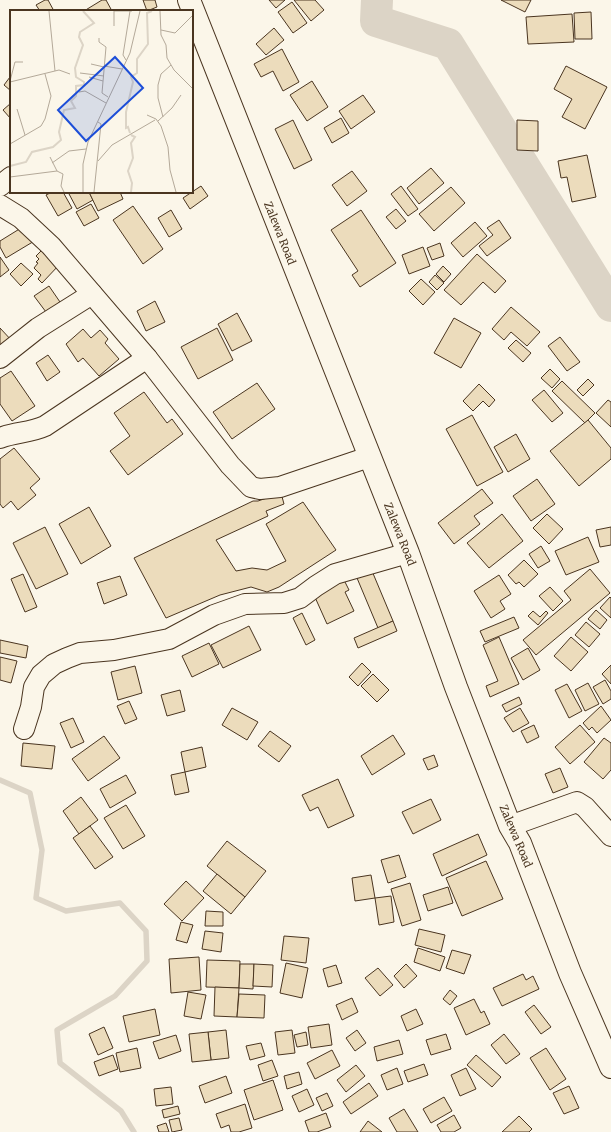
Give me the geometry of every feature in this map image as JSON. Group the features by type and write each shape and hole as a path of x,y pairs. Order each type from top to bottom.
{"highway":[{"name":"Zalewa Road","path":"189,0 191,10"},
{"name":"Zalewa Road","path":"193,18 196,32 408,553 456,687 510,826 520,843 570,973 611,1067"}],"street":[{"path":"0,186 10,178"},
{"path":"1,208 21,218 51,246 146,358 230,465 251,488 260,489 280,487 369,457"},
{"path":"0,358 38,328 92,294"},
{"path":"0,438 9,434 33,432 45,426 146,358"},
{"path":"24,729 31,707 34,687 41,675 54,664 67,658 80,653 114,650 169,639 214,615 245,604 284,603 300,598 336,574 408,553"},
{"path":"510,826 577,802 585,807 611,836"}],"building":[{"path":"48,0 53,10 39,10 36,5"},
{"path":"102,0 106,0 111,10 86,10"},
{"path":"143,0 155,0 157,7 147,10"},
{"path":"269,0 285,0 276,8"},
{"path":"294,0 315,0 324,10 311,21"},
{"path":"501,0 531,0 525,12"},
{"path":"292,2 307,23 293,33 278,12"},
{"path":"591,12 592,39 575,39 574,13"},
{"path":"572,14 574,42 528,44 526,17"},
{"path":"274,28 284,40 266,55 256,44"},
{"path":"282,49 299,82 283,91 273,71 261,77 254,64"},
{"path":"566,66 607,87 585,129 562,117 572,99 554,89"},
{"path":"10,77 10,90 4,85"},
{"path":"312,81 328,107 307,121 290,95"},
{"path":"363,95 375,112 351,129 339,111"},
{"path":"10,104 10,118 3,110"},
{"path":"341,118 349,133 332,143 324,128"},
{"path":"293,120 312,160 294,169 275,129"},
{"path":"517,120 538,121 538,151 517,150"},
{"path":"587,155 596,197 572,202 567,177 561,178 558,161"},
{"path":"431,168 444,183 419,204 407,188"},
{"path":"352,171 367,191 347,206 332,185"},
{"path":"201,186 208,196 190,209 183,198 193,193 193,191"},
{"path":"401,186 418,209 408,216 391,194"},
{"path":"451,187 465,203 434,231 419,214"},
{"path":"50,193 64,193 72,208 58,216 46,195"},
{"path":"69,193 90,193 93,200 77,209"},
{"path":"89,193 120,193 123,199 98,211"},
{"path":"91,204 99,218 84,226 76,212"},
{"path":"133,206 163,249 143,264 113,220"},
{"path":"396,209 406,221 396,229 386,217"},
{"path":"171,210 182,229 169,237 158,218"},
{"path":"361,210 396,263 360,287 352,275 358,271 331,230"},
{"path":"499,220 511,238 487,256 479,246 493,235 487,228"},
{"path":"475,222 487,236 463,257 451,243"},
{"path":"21,228 36,240 6,258 0,247 0,241"},
{"path":"440,243 444,256 432,260 427,248"},
{"path":"423,247 430,266 409,274 402,255"},
{"path":"42,250 60,264 42,283 38,279 41,275 34,268 39,259 36,256"},
{"path":"477,254 506,281 495,293 483,282 461,305 444,290"},
{"path":"0,257 9,270 0,277"},
{"path":"21,263 33,274 21,286 10,274"},
{"path":"443,266 451,274 444,282 436,274"},
{"path":"435,275 444,283 437,290 429,282"},
{"path":"421,279 435,292 423,305 409,291"},
{"path":"49,286 60,302 46,312 34,296"},
{"path":"155,301 165,322 146,331 137,311"},
{"path":"511,307 540,332 527,346 511,332 504,340 492,329"},
{"path":"237,313 252,341 232,351 218,324"},
{"path":"454,318 481,333 461,368 434,353"},
{"path":"0,328 13,342 0,353"},
{"path":"217,328 233,360 198,379 181,347"},
{"path":"83,329 91,338 100,330 108,339 105,343 119,359 99,376 83,358 78,362 66,344"},
{"path":"560,337 580,362 567,371 548,346"},
{"path":"516,340 531,353 523,362 508,348"},
{"path":"48,355 60,372 47,381 36,363"},
{"path":"550,369 560,379 552,388 541,378"},
{"path":"11,371 35,406 12,421 0,404 0,378"},
{"path":"588,379 594,385 583,396 577,390"},
{"path":"562,381 595,413 585,423 552,391"},
{"path":"257,383 275,409 232,439 213,412"},
{"path":"479,384 495,400 489,407 483,401 473,411 463,401"},
{"path":"544,390 563,413 552,422 532,400"},
{"path":"144,392 167,423 172,419 183,434 128,475 110,451 130,436 114,413"},
{"path":"608,400 611,402 611,427 596,413"},
{"path":"472,415 503,472 477,486 446,429"},
{"path":"588,420 611,448 611,459 579,486 550,451"},
{"path":"516,434 530,459 508,472 494,447"},
{"path":"14,448 40,479 30,488 36,495 18,510 11,501 3,508 0,504 0,459"},
{"path":"537,479 555,504 531,521 513,496"},
{"path":"482,489 493,503 474,516 480,524 454,544 438,523"},
{"path":"281,493 284,504 266,511 268,516 216,540 236,571 252,568 267,570 286,561 266,524 303,502 336,550 279,587 267,592 251,587 220,595 166,618 134,558 253,501 258,501"},
{"path":"89,507 111,546 81,564 59,524"},
{"path":"502,514 523,541 489,568 467,543"},
{"path":"547,514 563,529 549,544 533,528"},
{"path":"45,527 68,574 36,589 13,543"},
{"path":"611,527 611,545 600,547 596,530"},
{"path":"588,537 599,562 566,575 555,551"},
{"path":"541,546 550,561 538,568 529,554"},
{"path":"524,560 538,574 524,587 519,582 516,584 508,575"},
{"path":"590,569 610,593 536,655 523,640 571,600 564,591"},
{"path":"372,571 393,621 378,628 357,578"},
{"path":"23,574 37,607 25,612 11,579"},
{"path":"499,575 511,594 500,601 505,609 491,618 474,591"},
{"path":"120,576 127,595 104,604 97,583"},
{"path":"344,580 349,590 345,592 354,611 327,624 314,595"},
{"path":"550,587 563,601 553,611 539,596"},
{"path":"610,597 611,598 611,618 600,608"},
{"path":"596,610 607,620 600,629 588,619"},
{"path":"533,611 540,617 546,611 548,613 538,625 528,616"},
{"path":"302,613 315,640 306,645 293,618"},
{"path":"514,617 519,628 485,642 480,631"},
{"path":"393,621 397,631 358,648 354,638"},
{"path":"586,622 600,634 589,647 575,635"},
{"path":"249,626 261,650 223,668 211,645"},
{"path":"499,637 519,684 490,697 486,686 498,681 483,645"},
{"path":"571,637 588,652 571,671 554,656"},
{"path":"0,640 28,646 26,658 0,653"},
{"path":"209,643 219,664 192,677 182,656"},
{"path":"528,648 540,670 523,680 511,658"},
{"path":"0,657 17,661 11,683 0,680"},
{"path":"362,663 371,672 358,686 349,677"},
{"path":"611,665 611,684 602,674"},
{"path":"135,666 142,693 118,700 111,672"},
{"path":"373,674 389,690 377,702 361,686"},
{"path":"605,680 611,691 611,699 603,704 593,687"},
{"path":"588,683 599,704 585,711 575,690"},
{"path":"567,684 582,711 569,718 555,690"},
{"path":"180,690 185,711 167,716 161,695"},
{"path":"519,697 522,704 506,712 502,705"},
{"path":"129,701 137,719 125,724 117,706"},
{"path":"601,706 611,720 597,733 592,727 589,730 583,723"},
{"path":"232,708 258,722 247,740 222,725"},
{"path":"520,708 529,723 513,732 504,718"},
{"path":"73,718 84,742 71,748 60,723"},
{"path":"534,725 539,737 527,743 521,731"},
{"path":"580,725 595,742 570,764 555,747"},
{"path":"270,731 291,746 279,762 258,746"},
{"path":"393,735 405,754 372,775 361,756"},
{"path":"104,736 120,758 88,781 72,759"},
{"path":"604,738 611,743 611,770 603,779 584,762"},
{"path":"23,743 55,746 52,769 21,766"},
{"path":"202,747 206,767 185,772 181,752"},
{"path":"434,755 438,766 428,770 423,759"},
{"path":"560,768 568,787 553,793 545,774"},
{"path":"185,772 189,792 175,795 171,775"},
{"path":"126,775 136,793 110,808 100,789"},
{"path":"338,779 354,816 328,828 318,807 310,811 302,795"},
{"path":"81,797 98,820 79,834 63,811"},
{"path":"431,799 441,820 413,834 402,812"},
{"path":"126,805 145,836 123,849 104,818"},
{"path":"90,826 113,857 95,869 73,838"},
{"path":"478,834 487,855 442,876 433,854"},
{"path":"227,841 266,871 245,897 207,866"},
{"path":"399,855 406,877 388,883 381,860"},
{"path":"486,861 503,899 462,916 446,878"},
{"path":"217,874 245,897 231,914 203,891"},
{"path":"371,875 375,898 355,901 352,878"},
{"path":"186,881 204,898 182,921 164,904"},
{"path":"410,883 421,920 402,926 391,889"},
{"path":"448,887 453,903 428,911 423,895"},
{"path":"391,896 394,922 379,925 375,898"},
{"path":"206,911 223,912 223,926 205,926"},
{"path":"181,922 193,925 187,943 176,940"},
{"path":"419,929 445,935 441,952 415,945"},
{"path":"205,931 223,933 221,952 202,949"},
{"path":"284,936 309,938 306,963 281,960"},
{"path":"418,948 445,957 440,971 414,962"},
{"path":"452,950 471,955 464,974 446,968"},
{"path":"199,957 201,990 171,993 169,959"},
{"path":"207,960 240,961 239,988 206,987"},
{"path":"286,963 308,968 302,998 280,993"},
{"path":"240,964 254,964 253,989 239,988"},
{"path":"254,964 273,965 272,987 253,986"},
{"path":"406,964 417,976 404,988 394,976"},
{"path":"336,965 342,983 328,987 323,969"},
{"path":"378,968 393,985 380,996 365,978"},
{"path":"523,974 526,980 533,976 539,989 502,1006 493,988"},
{"path":"215,987 239,988 237,1017 214,1016"},
{"path":"450,990 457,996 450,1005 443,999"},
{"path":"188,992 206,995 201,1019 184,1016"},
{"path":"239,994 265,995 264,1018 237,1017"},
{"path":"352,998 358,1012 342,1020 336,1005"},
{"path":"474,999 481,1013 484,1011 490,1024 466,1035 454,1008"},
{"path":"534,1005 551,1027 541,1034 525,1012"},
{"path":"155,1009 160,1035 129,1042 123,1016"},
{"path":"416,1009 423,1024 407,1031 401,1016"},
{"path":"329,1024 332,1045 311,1048 308,1027"},
{"path":"104,1027 113,1048 98,1055 89,1034"},
{"path":"226,1030 229,1058 211,1060 208,1032"},
{"path":"292,1030 295,1053 278,1055 275,1032"},
{"path":"357,1030 366,1043 355,1051 346,1038"},
{"path":"208,1032 211,1060 192,1062 189,1034"},
{"path":"306,1032 308,1045 297,1047 294,1035"},
{"path":"446,1034 451,1049 431,1055 426,1040"},
{"path":"504,1034 520,1054 506,1064 491,1045"},
{"path":"176,1035 181,1051 159,1059 153,1042"},
{"path":"399,1040 403,1054 377,1061 374,1047"},
{"path":"261,1043 265,1056 250,1060 246,1046"},
{"path":"137,1048 141,1068 120,1072 116,1053"},
{"path":"546,1048 566,1079 550,1090 530,1058"},
{"path":"332,1050 340,1066 315,1079 307,1063"},
{"path":"113,1055 118,1069 99,1076 94,1062"},
{"path":"476,1055 501,1077 492,1087 467,1065"},
{"path":"272,1060 278,1076 263,1081 258,1065"},
{"path":"424,1064 428,1075 408,1082 404,1071"},
{"path":"356,1065 365,1076 346,1092 337,1080"},
{"path":"397,1068 403,1084 387,1090 381,1075"},
{"path":"466,1068 476,1089 460,1096 451,1075"},
{"path":"299,1072 302,1084 287,1089 284,1076"},
{"path":"226,1076 232,1093 205,1103 199,1086"},
{"path":"273,1080 283,1110 254,1120 244,1090"},
{"path":"369,1083 378,1096 351,1114 343,1102"},
{"path":"569,1086 579,1108 564,1114 553,1093"},
{"path":"171,1087 173,1104 156,1106 154,1089"},
{"path":"307,1089 314,1105 299,1112 292,1096"},
{"path":"327,1093 333,1106 322,1111 316,1098"},
{"path":"444,1097 452,1111 431,1123 423,1109"},
{"path":"245,1104 252,1128 239,1132 231,1132 229,1125 221,1128 216,1114"},
{"path":"178,1106 180,1114 164,1118 162,1110"},
{"path":"404,1109 418,1132 397,1132 389,1118"},
{"path":"326,1113 331,1127 317,1132 309,1132 305,1121"},
{"path":"454,1115 461,1128 454,1132 441,1132 437,1125"},
{"path":"519,1116 532,1129 529,1132 502,1132"},
{"path":"179,1118 182,1130 172,1132 169,1120"},
{"path":"368,1121 382,1132 360,1132"},
{"path":"166,1123 169,1132 159,1132 157,1126"}],"waterway":[{"path":"377,0 376,21 448,44 611,306"},
{"path":"0,780 30,793 42,850 36,898 66,911 120,903 146,931 147,961 115,996 57,1030 60,1063 121,1111 134,1132"}]}
